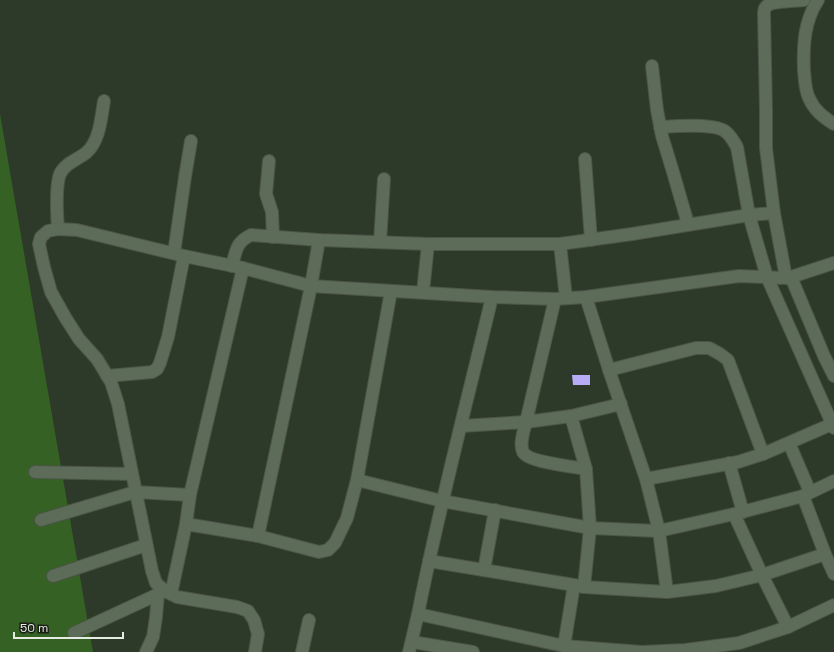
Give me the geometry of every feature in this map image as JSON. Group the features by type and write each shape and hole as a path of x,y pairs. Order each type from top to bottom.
{"street":[{"path":"646,479 729,463 764,454 833,426 830,401 788,277 774,214 766,148 765,8 769,4 804,0"},
{"path":"818,0 813,8 806,27 803,54 805,84 808,97 816,110 834,124"},
{"path":"652,66 656,110 662,136 674,172 688,224"},
{"path":"58,229 57,201 60,175 65,166 86,152 92,145 97,136 104,101"},
{"path":"660,126 700,126 718,128 726,131 732,138 737,148 749,215 767,277 816,361 834,376"},
{"path":"107,376 152,372 157,369 160,363 168,337 179,254 185,177 191,142"},
{"path":"585,159 591,240"},
{"path":"268,160 266,194 272,212 273,237"},
{"path":"380,242 384,179"},
{"path":"146,652 153,637 156,617 186,524 190,495 237,267 238,244 243,239 251,235 319,240 428,244 560,244 749,215 774,214"},
{"path":"255,652 258,634 254,620 248,612 237,607 177,597 165,593 156,583 146,545 118,404 111,382 97,360 79,339 51,292 39,244 41,237 48,231 58,229 78,230 312,286 492,297 586,297 739,276 788,277 834,263"},
{"path":"258,536 312,286 319,240"},
{"path":"422,292 428,244"},
{"path":"560,244 560,298 521,443 523,452 526,456 536,460 586,469"},
{"path":"186,524 258,536 319,552 328,550 335,543 347,518 357,480 391,291"},
{"path":"473,652 411,643 418,617 442,501 492,297"},
{"path":"586,297 646,479 659,531 666,592"},
{"path":"609,370 696,348 710,348 728,360 764,454"},
{"path":"461,426 526,422 571,416 621,404"},
{"path":"564,646 579,586 590,528 586,469 571,416"},
{"path":"790,443 825,554 834,574"},
{"path":"729,463 739,513 762,575 788,627"},
{"path":"34,472 132,474"},
{"path":"357,480 442,501 590,528 659,531 739,513 806,494 834,481"},
{"path":"41,520 135,492 190,495"},
{"path":"484,570 494,510"},
{"path":"53,576 146,545"},
{"path":"429,561 579,586 666,592 716,586 762,575 825,554"},
{"path":"74,633 165,593"},
{"path":"418,617 564,646 642,652 711,650 739,644 788,627 834,605"},
{"path":"302,652 309,620"}],"green space":[{"path":"0,114 93,652 0,652"}],"building":[{"path":"572,375 590,375 590,385 573,385"}]}
